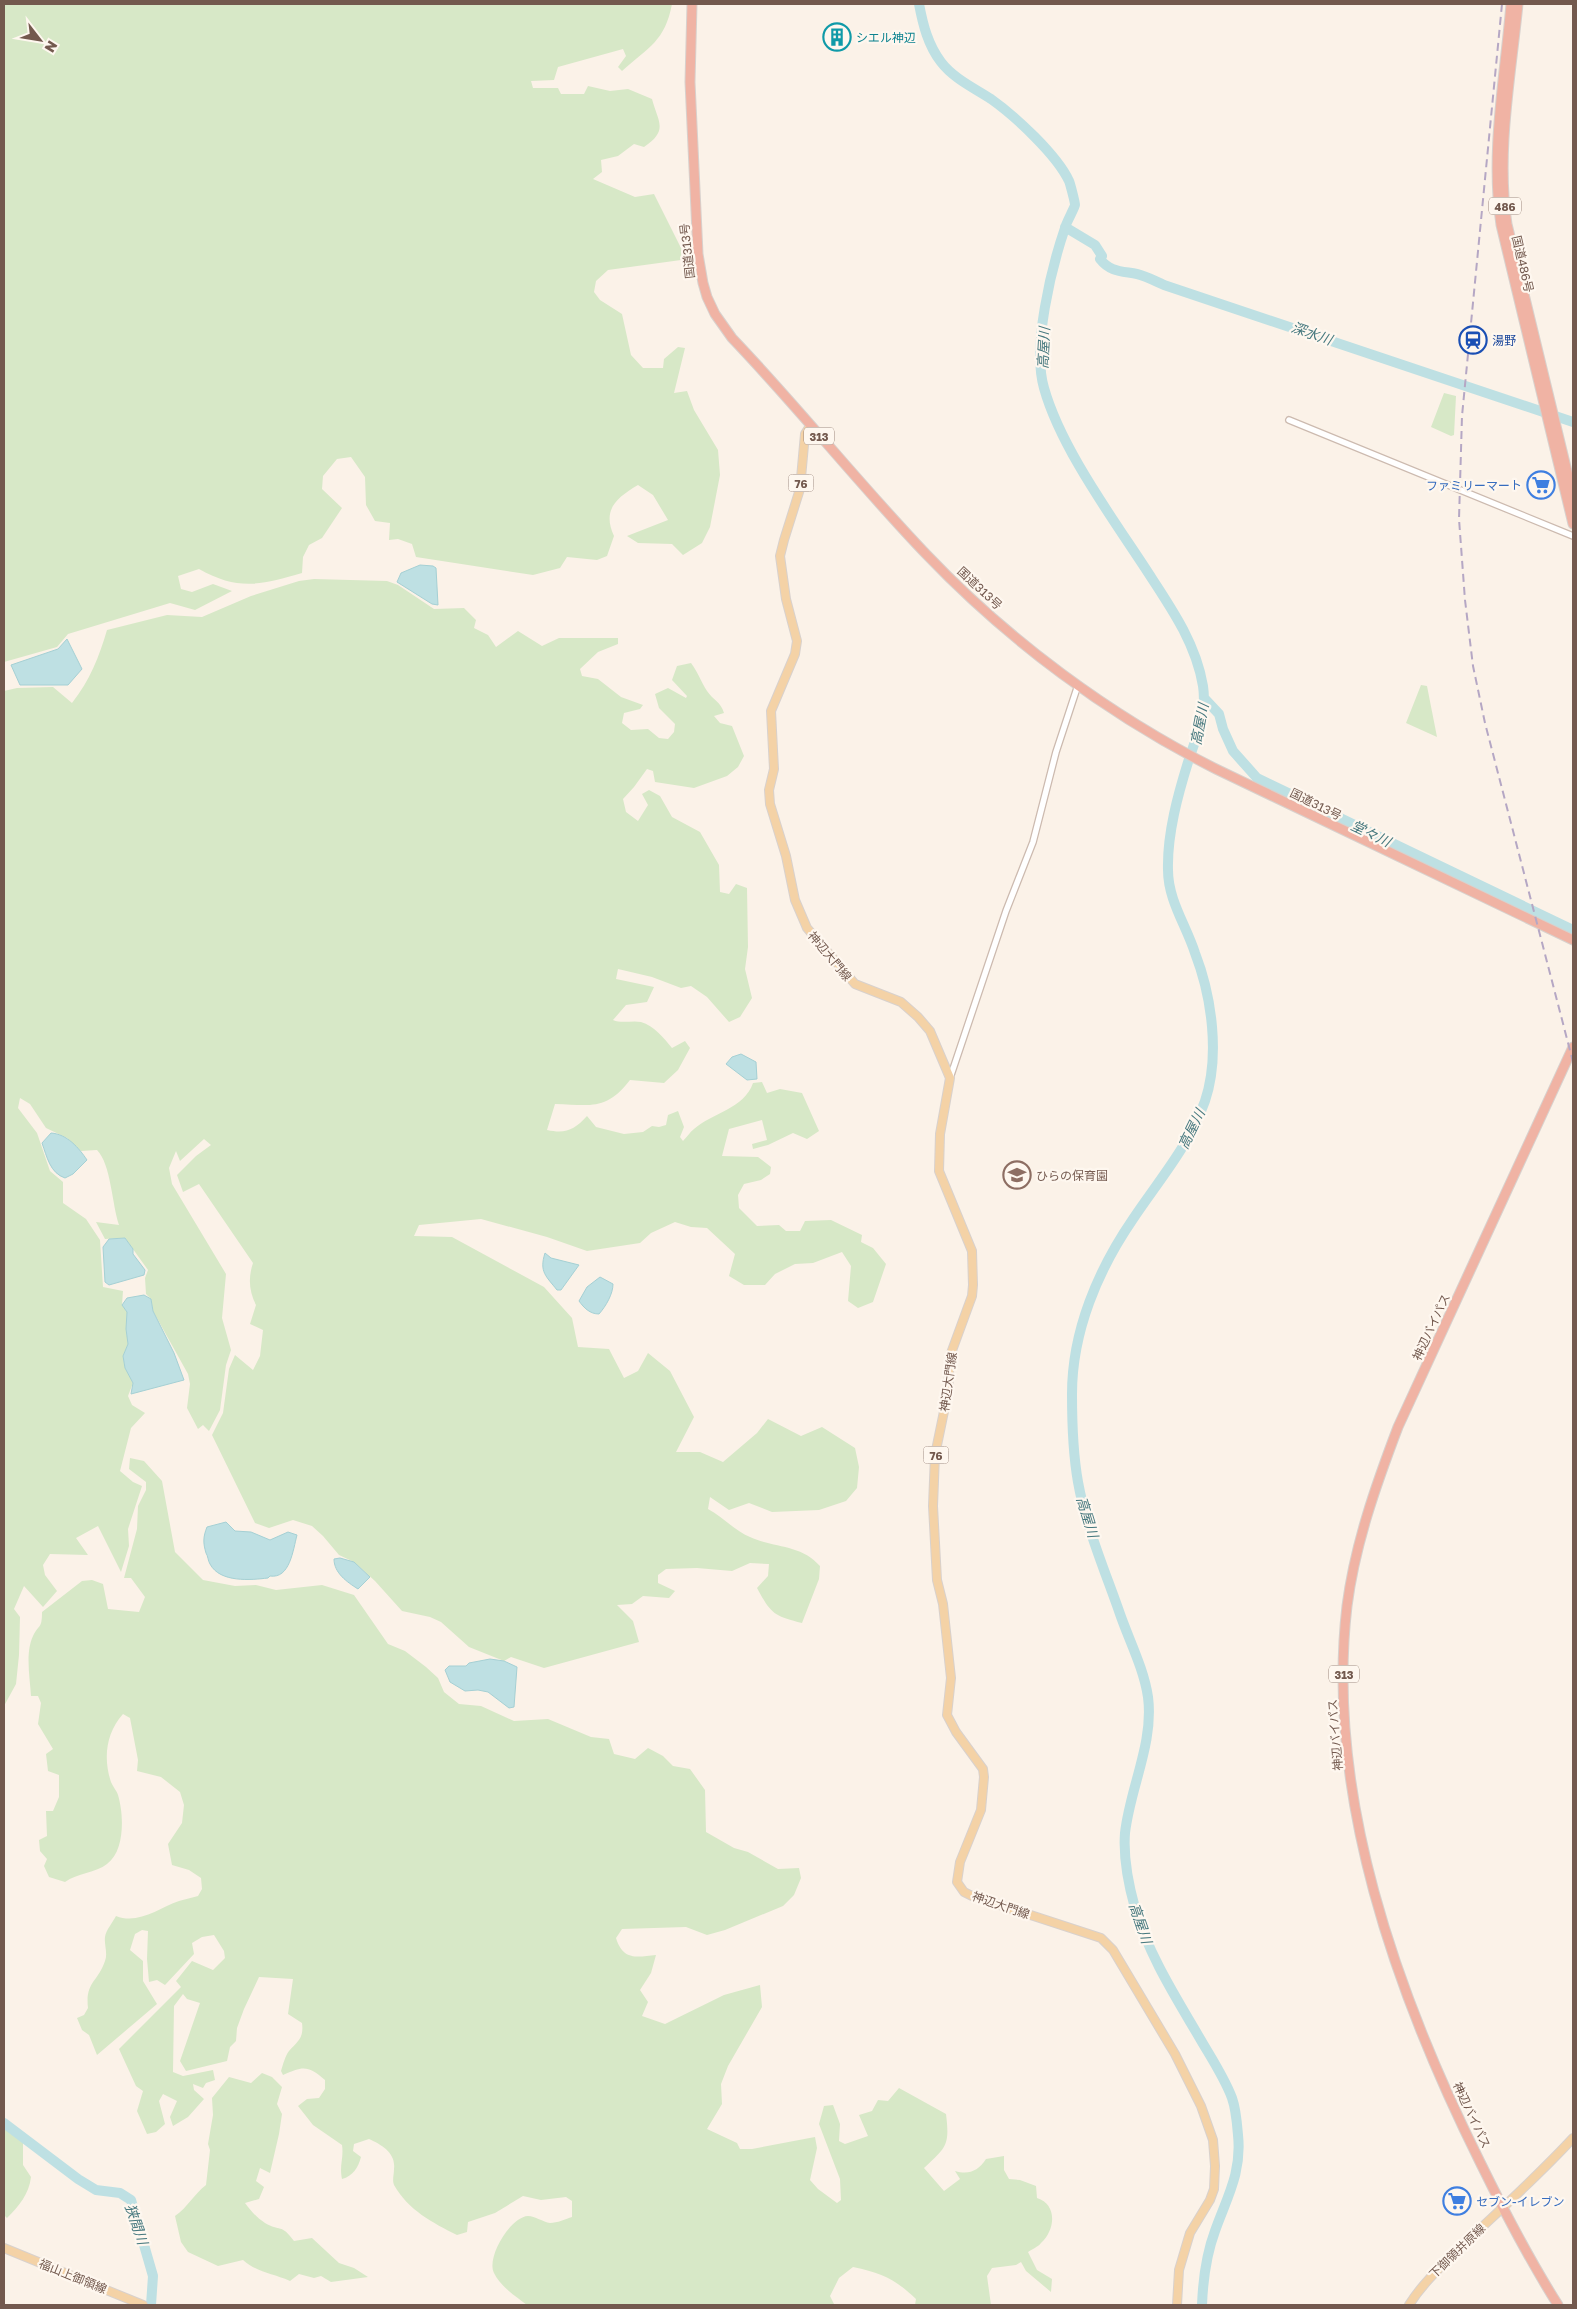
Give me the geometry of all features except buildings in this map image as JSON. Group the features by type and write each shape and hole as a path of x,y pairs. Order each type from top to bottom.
{"highway":[{"name":"国道313号","path":"692,4 690,51 698,254 703,283 715,314 728,333 927,555 1012,634 1078,685 1174,747 1573,940"},
{"name":"国道486号","path":"1511,4 1497,147 1497,194 1501,225 1573,496"},
{"name":"国道486号","path":"1518,4 1503,148 1503,195 1507,224 1547,402"},
{"name":"国道486号","path":"1552,422 1573,524"},
{"name":"神辺バイパス","path":"1558,2305 1502,2208 1449,2098 1416,2020 1373,1885 1356,1816 1344,1706 1344,1655 1352,1575 1362,1530 1389,1452 1573,1046"}],"main road":[{"name":"神辺大門線","path":"810,426 805,434 800,489 780,556 786,599 797,641 795,654 771,711 774,769 769,790 770,804 786,856 796,900 807,928 855,984 901,1002 918,1017 930,1031 950,1078 940,1134 939,1171 972,1251 973,1285 972,1296 950,1356 948,1392 936,1455 933,1506 937,1580 943,1604 951,1678 947,1715 956,1732 983,1769 984,1777 981,1810 960,1862 958,1882 964,1892 972,1896 1101,1938 1113,1950 1179,2062 1208,2121 1213,2140 1215,2166 1214,2189 1210,2200 1190,2233 1180,2265 1178,2305"},
{"name":"下御領井原線","path":"1409,2305 1420,2287 1439,2267 1573,2138"},
{"name":"福山上御領線","path":"4,2248 143,2305"}],"street":[{"path":"1289,420 1573,536"},
{"path":"950,1078 1006,911 1033,842 1056,752 1078,685"}],"green space":[{"path":"4,4 672,4 669,17 660,35 648,49 622,71 618,67 626,56 623,49 558,67 554,80 531,81 533,88 558,88 561,94 584,94 588,86 610,91 628,89 652,99 660,125 657,136 644,147 634,144 618,156 601,160 602,172 593,179 635,197 654,194 682,250 681,260 608,270 596,281 594,292 600,300 622,314 631,355 643,368 663,368 664,359 678,347 685,348 674,393 687,391 694,410 718,450 720,475 710,527 702,543 683,555 672,544 638,543 627,536 668,520 653,495 638,485 623,495 613,506 610,519 614,536 607,556 597,560 567,557 560,568 533,575 416,557 412,544 398,539 389,540 390,523 375,521 366,505 365,477 351,457 337,459 323,476 322,489 342,508 322,538 309,545 303,557 302,573 274,581 250,584 226,581 199,569 178,576 181,589 192,592 213,584 232,591 195,610 170,603 68,634 57,647 4,662"},
{"path":"1444,393 1456,396 1454,435 1451,436 1431,427"},
{"path":"314,579 387,581 398,585 434,609 464,608 476,620 474,628 488,635 496,647 518,631 542,646 559,638 618,638 618,644 598,652 580,669 582,676 598,679 621,697 643,705 640,709 624,713 622,723 631,730 648,729 659,738 668,739 674,732 675,724 659,708 655,694 668,688 686,698 687,696 672,680 677,666 691,663 707,691 721,706 724,713 714,716 720,723 732,726 744,756 738,767 727,776 694,788 655,782 653,771 647,769 623,799 626,812 638,821 648,805 642,794 649,790 660,796 672,817 700,832 719,865 720,892 729,894 736,884 747,888 748,947 745,969 752,998 740,1017 729,1022 707,997 691,986 681,988 652,977 618,969 616,979 654,987 647,1002 626,1005 613,1020 641,1022 654,1029 672,1048 685,1041 690,1048 678,1070 664,1083 630,1080 613,1097 597,1104 555,1104 547,1130 569,1130 578,1125 587,1116 596,1127 624,1134 643,1132 652,1126 666,1125 668,1115 678,1111 684,1127 680,1137 683,1141 701,1123 727,1110 743,1099 753,1083 762,1082 767,1093 780,1089 802,1093 819,1131 807,1139 793,1133 768,1145 753,1149 752,1144 767,1140 762,1120 729,1129 722,1156 758,1157 771,1167 770,1174 761,1180 744,1184 738,1195 739,1208 757,1226 779,1225 786,1231 800,1231 805,1221 831,1220 862,1235 861,1242 873,1248 886,1264 873,1302 858,1308 848,1301 851,1266 842,1252 813,1263 795,1264 775,1274 765,1285 744,1285 729,1276 735,1254 707,1228 691,1227 675,1222 651,1233 640,1243 587,1251 547,1237 481,1219 419,1225 414,1236 452,1237 544,1287 572,1318 578,1347 609,1349 624,1378 638,1371 648,1353 670,1371 694,1417 676,1452 700,1452 723,1462 757,1433 768,1419 801,1436 822,1427 855,1448 859,1467 857,1488 846,1501 819,1510 772,1512 749,1503 729,1510 710,1497 708,1509 739,1531 759,1541 796,1550 813,1559 820,1566 819,1579 802,1623 774,1613 762,1597 757,1588 768,1576 769,1564 750,1563 732,1571 697,1568 666,1569 658,1575 658,1583 675,1591 669,1598 643,1596 632,1604 617,1605 633,1621 639,1642 544,1668 511,1657 504,1661 469,1647 441,1622 430,1617 402,1611 375,1581 354,1562 339,1555 312,1526 293,1520 269,1528 255,1523 212,1435 223,1413 229,1369 235,1355 253,1370 260,1356 263,1330 250,1324 256,1305 250,1284 253,1263 199,1184 183,1192 177,1175 196,1156 211,1145 204,1139 180,1161 176,1151 169,1168 172,1184 226,1274 222,1318 231,1350 226,1365 220,1410 209,1431 203,1425 198,1429 187,1408 190,1384 188,1374 153,1311 151,1299 146,1294 145,1278 148,1270 125,1238 105,1239 96,1222 119,1225 108,1174 102,1156 97,1150 81,1151 67,1138 46,1128 30,1104 20,1098 18,1108 37,1133 50,1171 63,1182 63,1203 86,1219 100,1240 103,1287 123,1291 122,1305 127,1312 126,1329 128,1344 123,1356 125,1368 133,1383 128,1396 132,1405 145,1413 131,1428 120,1471 133,1482 142,1486 128,1529 129,1546 121,1572 98,1526 76,1538 88,1555 50,1554 43,1565 45,1575 57,1591 43,1607 24,1586 14,1609 20,1617 19,1655 16,1684 4,1706 4,691 17,688 53,687 72,703 84,686 93,668 107,630 167,615 202,617 251,596 299,581"},
{"path":"1421,685 1427,686 1437,737 1406,723"},
{"path":"130,1458 144,1461 162,1481 175,1552 203,1580 235,1586 256,1585 276,1590 322,1585 354,1595 388,1644 405,1651 426,1667 438,1678 444,1692 459,1704 481,1706 514,1721 548,1719 591,1737 609,1739 614,1754 635,1759 648,1748 663,1756 673,1766 690,1769 705,1790 706,1832 778,1869 799,1868 801,1878 794,1895 783,1906 725,1930 707,1935 686,1927 622,1929 616,1938 623,1951 627,1954 637,1957 656,1955 651,1973 640,1990 648,2002 642,2016 665,2024 724,1995 760,1985 762,2007 728,2066 721,2084 722,2104 707,2129 737,2143 740,2149 752,2149 815,2137 817,2148 810,2180 818,2189 837,2203 841,2200 840,2179 819,2124 824,2106 833,2105 840,2124 839,2141 845,2144 868,2136 859,2115 872,2111 878,2100 888,2101 899,2088 946,2114 947,2140 945,2145 924,2168 944,2191 960,2179 955,2171 973,2171 986,2159 1004,2156 1004,2170 1009,2179 1020,2180 1036,2186 1037,2198 1044,2201 1051,2211 1052,2224 1046,2237 1038,2246 1028,2252 1037,2270 1052,2279 1051,2292 1026,2271 1021,2262 1016,2265 992,2268 987,2276 991,2305 915,2305 916,2299 888,2278 853,2267 839,2278 830,2296 834,2304 837,2305 527,2305 504,2287 494,2273 492,2266 496,2249 507,2231 521,2218 531,2216 550,2223 572,2217 572,2201 566,2197 541,2200 523,2196 495,2213 468,2222 467,2232 457,2235 422,2215 406,2202 394,2185 393,2158 387,2150 374,2141 369,2139 354,2144 353,2151 361,2157 360,2161 352,2174 342,2179 342,2145 313,2125 298,2106 307,2099 319,2098 325,2089 325,2080 310,2069 296,2070 283,2075 281,2071 288,2053 300,2039 302,2032 302,2023 288,2014 293,1979 259,1977 244,2009 237,2028 236,2041 230,2047 227,2061 186,2071 180,2061 200,2003 187,1999 183,1994 174,2006 173,2072 183,2076 213,2070 215,2080 206,2083 203,2088 193,2084 194,2090 204,2099 188,2117 173,2126 170,2117 177,2101 163,2094 159,2101 165,2124 156,2132 147,2134 137,2111 143,2091 136,2086 119,2049 181,1987 176,1981 192,1961 213,1970 225,1958 224,1951 214,1935 202,1937 192,1943 194,1954 165,1985 157,1980 149,1982 147,1959 148,1931 142,1930 135,1934 130,1950 143,1961 143,1981 157,2004 97,2055 89,2035 82,2030 77,2018 84,2015 88,2008 90,1987 105,1961 105,1937 108,1929 116,1916 124,1918 140,1917 179,1901 198,1896 202,1889 201,1878 189,1870 172,1865 168,1844 182,1823 184,1805 180,1792 161,1777 137,1771 138,1760 130,1718 123,1714 113,1729 107,1755 111,1782 118,1795 121,1812 122,1832 117,1851 113,1858 103,1867 65,1882 49,1877 44,1866 47,1859 40,1851 39,1840 47,1836 46,1811 53,1811 59,1797 59,1775 48,1771 46,1754 53,1749 38,1724 41,1703 38,1696 31,1696 29,1666 29,1650 33,1636 41,1624 42,1612 82,1581 92,1580 103,1584 108,1609 139,1612 145,1597 131,1578 124,1578 137,1529 138,1506 146,1490 146,1482 129,1469"},
{"path":"262,2073 272,2077 282,2087 277,2104 282,2114 270,2173 260,2168 256,2181 264,2187 259,2199 245,2203 262,2221 283,2230 294,2241 312,2238 339,2263 354,2268 368,2277 331,2282 321,2276 314,2278 299,2274 290,2281 260,2270 243,2260 218,2266 188,2252 181,2242 175,2216 206,2185 210,2150 208,2144 213,2115 212,2098 229,2077 251,2083"},
{"path":"4,2128 23,2140 23,2165 31,2177 23,2199 7,2218 4,2215"}],"water":[{"path":"420,565 436,568 438,605 432,604 397,582 401,573"},
{"path":"67,639 82,669 68,685 20,685 11,665 58,649"},
{"path":"741,1054 756,1062 757,1079 747,1080 726,1064 732,1057"},
{"path":"51,1133 67,1139 76,1146 87,1160 73,1174 65,1178 52,1168 42,1143"},
{"path":"125,1238 133,1249 133,1254 145,1270 144,1275 109,1285 105,1282 103,1247 109,1239"},
{"path":"545,1253 551,1258 579,1265 561,1290 557,1290 543,1269"},
{"path":"600,1277 613,1284 609,1300 599,1314 588,1310 579,1301 587,1287"},
{"path":"144,1295 151,1299 153,1311 174,1353 184,1380 131,1394 133,1383 125,1368 123,1356 128,1344 126,1329 127,1312 122,1305 127,1298"},
{"path":"226,1522 235,1531 251,1532 270,1540 288,1532 297,1535 290,1562 282,1573 268,1578 236,1579 215,1570 209,1563 205,1549 205,1534 207,1527"},
{"path":"340,1558 354,1562 370,1577 358,1589 336,1569 334,1559"},
{"path":"490,1659 504,1661 517,1667 514,1707 509,1708 488,1692 478,1690 465,1691 450,1682 445,1670 449,1666 466,1666 469,1663"}],"waterway":[{"name":"高屋川","path":"919,4 922,20 933,49 946,68 1012,115 1045,148 1069,181 1075,205 1065,226 1054,265 1042,330 1040,351 1044,388 1052,411 1075,459 1182,627 1195,656 1203,686 1204,705 1202,715 1174,814 1169,842 1168,870 1174,902 1201,970 1210,1007 1213,1046 1210,1084 1191,1133 1120,1239 1098,1280 1082,1324 1073,1370 1072,1394 1074,1449 1081,1499 1096,1549 1140,1665 1148,1697 1148,1731 1125,1833 1125,1862 1130,1889 1148,1943 1174,1993 1222,2076 1232,2098 1236,2116 1239,2149 1236,2173 1209,2249 1202,2305"},
{"name":"深水川","path":"1065,227 1095,245 1102,256 1100,259 1112,269 1144,276 1164,285 1573,422"},
{"name":"堂々川","path":"1204,698 1219,714 1223,729 1233,751 1257,778 1573,930"},
{"name":"狭間川","path":"4,2123 78,2179 96,2190 120,2193 131,2200 153,2276 151,2305"}],"railway":[{"path":"1502,4 1462,416 1459,519 1465,600 1473,666 1485,723 1573,1062"}],"place":[{"name":"シエル神辺","path":"837,37"},
{"name":"湯野","path":"1473,340"},
{"name":"ファミリーマート","path":"1541,485"},
{"name":"ひらの保育園","path":"1017,1175"},
{"name":"セブン-イレブン","path":"1457,2201"}]}
